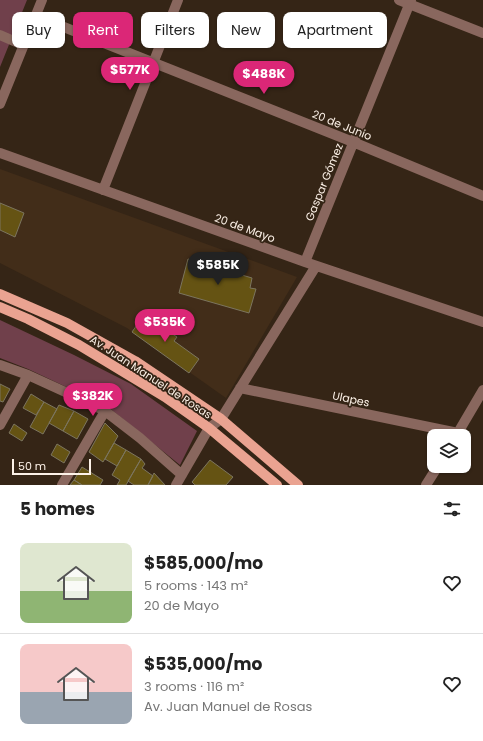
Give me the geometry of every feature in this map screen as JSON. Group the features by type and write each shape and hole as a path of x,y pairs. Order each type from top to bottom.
{"main road":[{"name":"Av. Juan Manuel de Rosas","path":"0,294 67,323 135,361 221,419 298,485"},
{"name":"Av. Juan Manuel de Rosas","path":"0,307 28,319 79,345 165,397 209,428 277,485"}],"street":[{"path":"38,12 42,0"},
{"path":"103,190 178,0"},
{"path":"406,1 483,33"},
{"name":"Gaspar Gómez","path":"305,262 353,142 406,1"},
{"name":"20 de Junio","path":"65,28 353,142 483,196"},
{"path":"0,36 12,40"},
{"path":"0,104 23,48"},
{"name":"20 de Mayo","path":"0,153 316,266 482,321"},
{"path":"176,485 209,428 221,419 316,266"},
{"path":"0,365 28,375 85,400 105,411 140,438 182,475"},
{"path":"0,425 28,375"},
{"name":"Ulapes","path":"240,388 429,429"},
{"path":"460,429 483,390"},
{"path":"62,485 105,411"},
{"path":"426,485 434,473"}],"shaded area":[{"path":"0,0 27,0 22,12 12,12 12,37 0,67"},
{"path":"0,169 297,277 226,398 127,328 0,263"},
{"path":"0,320 131,384 197,431 180,465 107,406 28,369 0,358"}],"building":[{"path":"0,203 24,213 15,237 0,230"},
{"path":"188,259 252,278 250,288 256,289 249,313 179,293"},
{"path":"144,315 177,337 174,341 199,359 189,373 132,332"},
{"path":"0,384 10,389 3,402 0,401"},
{"path":"31,394 44,402 36,415 23,408"},
{"path":"44,402 57,409 43,434 30,427"},
{"path":"59,405 74,411 63,431 49,423"},
{"path":"74,411 88,419 77,439 63,431"},
{"path":"105,423 118,436 103,462 89,452"},
{"path":"14,424 27,433 22,441 9,433"},
{"path":"114,443 126,450 117,466 105,459"},
{"path":"57,444 70,452 64,463 51,455"},
{"path":"126,450 141,459 126,485 117,485 120,480 112,475"},
{"path":"141,459 145,464 142,468 153,476 148,485 134,485 128,481"},
{"path":"210,460 233,477 226,485 195,485 192,482"},
{"path":"82,467 103,480 100,485 82,485 74,480"},
{"path":"154,473 165,485 148,485"},
{"path":"74,480 82,485 70,485"}]}
